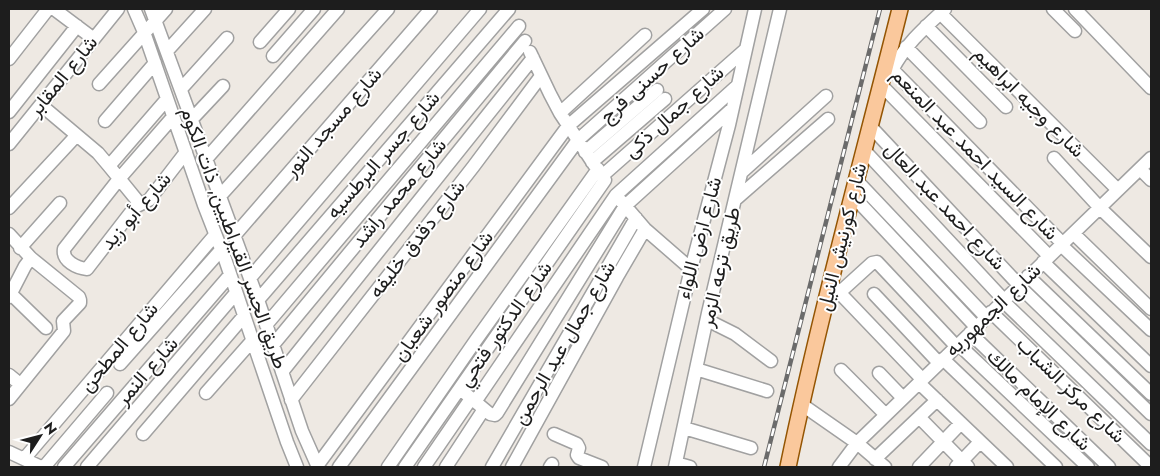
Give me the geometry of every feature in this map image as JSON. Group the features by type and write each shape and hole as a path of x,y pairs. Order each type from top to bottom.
{"main road":[{"name":"شارع كورنيش النيل","path":"780,467 815,309 891,9"},
{"name":"شارع كورنيش النيل","path":"788,467 801,404 835,288 855,188 864,150 889,67 900,9"}],"street":[{"path":"9,59 48,9"},
{"name":"شارع المقابر","path":"9,144 118,9"},
{"name":"طريق الجسر القيراطيين, ذات الكوم","path":"134,9 144,32 297,467"},
{"path":"99,84 144,32 154,14 166,9"},
{"path":"167,51 205,9"},
{"path":"260,42 289,9"},
{"path":"273,56 314,9"},
{"path":"191,166 206,158 338,9"},
{"path":"204,205 220,196 388,9"},
{"name":"شارع مسجد النور","path":"234,236 431,9"},
{"path":"250,278 480,9"},
{"path":"510,9 560,113 597,168 616,195 645,228 691,269"},
{"name":"شارع جسر البرطسيه","path":"258,300 510,9"},
{"name":"شارع منصور شعبان","path":"317,466 568,126 703,9"},
{"name":"شارع حسنى فرج","path":"339,467 578,140 725,9"},
{"name":"شارع ارض اللواء","path":"644,467 691,269 729,125 755,9"},
{"name":"طريق ترعه الزمر","path":"675,465 780,9"},
{"path":"1054,9 1075,31"},
{"path":"1075,9 1151,88"},
{"path":"59,10 94,39"},
{"path":"889,67 926,26 943,11"},
{"name":"شارع وجيه ابراهيم","path":"943,11 1118,190"},
{"name":"طريق الجسر القيراطيين, ذات الكوم","path":"154,14 258,300 302,432 317,466"},
{"path":"9,112 77,26"},
{"path":"266,325 519,26"},
{"path":"926,26 1006,107"},
{"path":"560,113 645,35"},
{"path":"182,89 227,38"},
{"name":"شارع محمد راشد","path":"273,345 525,41"},
{"path":"906,47 980,122"},
{"name":"شارع جمال ذكى","path":"597,168 675,112 746,49"},
{"path":"282,372 533,58"},
{"path":"105,121 155,63"},
{"name":"شارع السيد احمد عبد المنعم","path":"889,67 1062,244 1151,330"},
{"name":"شارع دقدق خليفه","path":"291,400 473,167 541,76"},
{"path":"647,78 675,112"},
{"path":"192,119 222,86"},
{"path":"424,467 468,402 479,396 616,195 737,86"},
{"path":"882,86 1046,259 1151,366"},
{"path":"388,467 597,168 661,95"},
{"path":"742,172 826,96"},
{"path":"109,166 167,99"},
{"path":"40,105 98,154 140,204"},
{"path":"460,389 490,414 495,415 497,413 625,206 732,109"},
{"path":"119,180 173,117"},
{"path":"736,199 828,118"},
{"name":"شارع احمد عبد العال","path":"871,127 1022,282"},
{"path":"9,208 76,136"},
{"path":"864,150 1003,300 1151,444"},
{"name":"شارع أبو زيد","path":"119,180 63,252 64,256 81,269 87,269 135,207 149,200 186,152"},
{"path":"1054,158 1100,208 1151,257"},
{"name":"شارع الجمهوريه","path":"839,467 857,443 1151,158"},
{"name":"شارع الدكتور فتحي","path":"405,467 460,389 597,168"},
{"path":"1140,169 1151,180"},
{"name":"شارع مركز الشباب","path":"855,188 1151,467"},
{"name":"شارع الإمام مالك","path":"855,188 973,330 1109,467"},
{"path":"20,248 60,203"},
{"name":"شارع جمال عبد الرحمن","path":"492,467 636,218"},
{"path":"512,467 645,228"},
{"path":"9,234 20,248 79,296 80,300 80,303 64,321 64,331 9,399"},
{"path":"1074,234 1151,309"},
{"name":"شارع المطحن","path":"9,467 215,235"},
{"path":"120,364 223,255 240,250"},
{"path":"31,258 10,296 46,328"},
{"path":"1007,467 937,400 835,288 872,263 879,263 957,345 1088,467"},
{"name":"شارع النمر","path":"64,467 230,276"},
{"path":"1022,282 1151,394"},
{"path":"1022,282 1151,414"},
{"path":"87,467 236,294"},
{"path":"874,294 941,361 1056,467"},
{"path":"143,434 244,316"},
{"path":"707,320 735,334 771,361"},
{"path":"206,393 252,341"},
{"path":"696,369 767,391"},
{"path":"841,370 886,415"},
{"path":"879,373 903,398"},
{"path":"9,375 20,384"},
{"path":"17,456 42,467 107,393"},
{"path":"871,461 937,400"},
{"path":"801,404 857,443 871,461 885,467"},
{"path":"446,467 484,409"},
{"path":"919,417 962,465 980,442"},
{"path":"919,467 961,423"},
{"path":"684,428 751,448"},
{"path":"287,442 302,432"},
{"path":"554,434 578,444 578,458 602,467"},
{"path":"675,465 690,467"}],"railway":[{"path":"764,467 880,9"}]}
